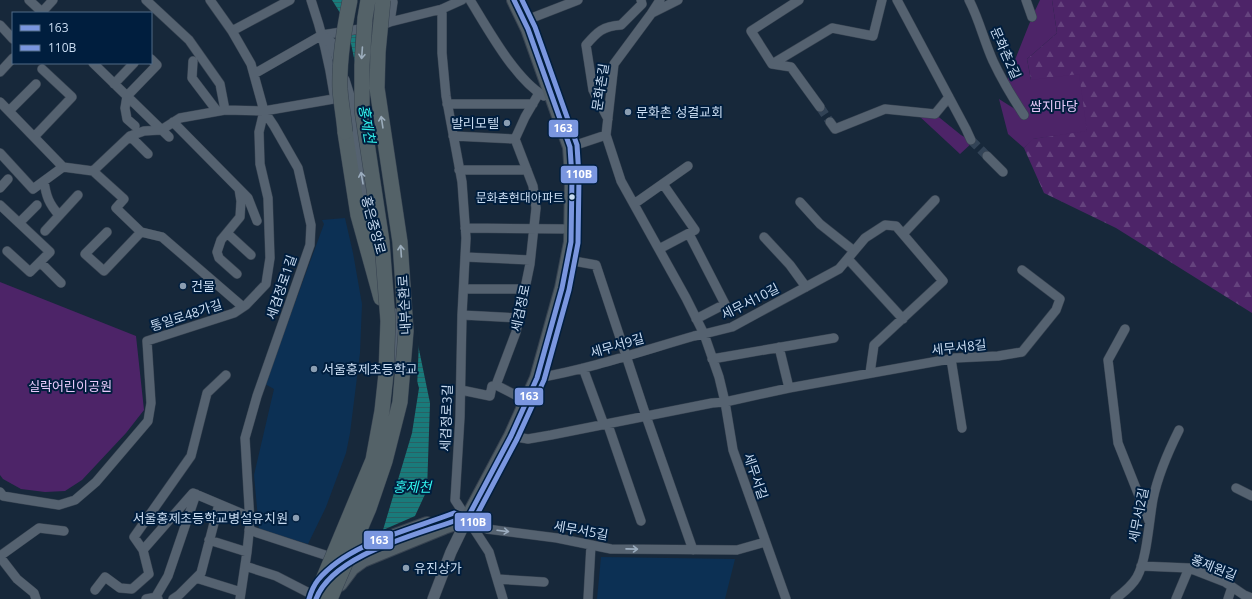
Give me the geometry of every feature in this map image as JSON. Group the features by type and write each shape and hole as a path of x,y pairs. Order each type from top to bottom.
{"highway":[{"path":"350,0 340,63 340,90 358,215 380,298"},
{"name":"내부순환로","path":"312,597 373,460 382,411 386,374 388,321 382,242 362,110 362,65 365,18 368,0"},
{"name":"내부순환로","path":"330,599 369,508 385,461 400,402 406,331 401,249 377,88 378,52 383,0"}],"main road":[{"path":"312,597 318,581 327,570 347,556 364,553 442,523 454,513 467,519 511,436 537,378 562,288 568,260 572,229 572,177 570,147 524,21 514,0"},
{"path":"334,599 346,574 364,553"}],"street":[{"path":"29,0 42,12"},
{"path":"44,12 53,0"},
{"path":"146,0 190,40 220,84 221,111"},
{"name":"세검정로1길","path":"196,578 241,596 250,517 245,438 257,396 310,245 311,225 298,168 264,111 251,64 232,31 210,0"},
{"path":"232,31 290,0"},
{"name":"홍은중앙로","path":"311,0 328,58 355,221 380,298 384,327 384,350 377,420 366,456 318,581"},
{"path":"390,22 392,0"},
{"path":"254,74 322,35 375,27 442,9 462,0"},
{"path":"470,0 506,57 535,90 554,101"},
{"path":"524,21 578,0"},
{"name":"문화촌길","path":"608,119 593,90 586,45 597,32 609,26 622,25 642,4 641,0"},
{"name":"문화촌길","path":"606,135 614,64 660,0"},
{"path":"651,14 678,0"},
{"path":"798,0 752,32 772,64 792,67 820,108"},
{"path":"772,64 832,28 873,36 882,0"},
{"path":"897,0 949,97 963,132 971,140"},
{"name":"문화촌2길","path":"969,0 975,11 993,60 1008,90 1024,115"},
{"path":"1026,0 1032,17"},
{"name":"세검정로3길","path":"442,9 442,53 447,104 459,170 465,228 461,390 455,500 489,552 503,599"},
{"path":"0,25 12,38"},
{"name":"홍은중앙로","path":"322,35 332,44 335,49 349,96 368,211 384,266 394,310 397,356 392,410 386,443 347,556"},
{"path":"0,72 12,59"},
{"path":"135,126 127,118 125,108 127,96 157,65 152,60"},
{"path":"193,60 192,78 221,111"},
{"path":"94,64 169,137"},
{"path":"114,84 133,64"},
{"path":"34,137 72,97 42,69"},
{"path":"9,111 36,84"},
{"path":"453,136 515,139 539,93"},
{"path":"93,171 130,136 144,132 161,130 180,118 221,111 264,111 349,96"},
{"path":"830,122 835,129 885,109 935,114 949,97"},
{"path":"0,102 63,167 93,171 124,199 116,208 141,232 162,237 243,307"},
{"path":"447,104 533,104"},
{"name":"통일로48가길","path":"1,494 59,505 75,500 96,482 148,421 151,403 147,341 234,313 243,307 266,284 270,258 268,198 260,164 259,132 264,111"},
{"path":"173,122 248,198 257,221"},
{"path":"570,147 606,135"},
{"name":"세무서길","path":"606,135 621,181 704,334 719,377 733,450 786,599"},
{"path":"130,136 148,154"},
{"name":"세검정로","path":"461,390 490,396 492,386 496,385 516,332 535,229 536,208 533,186 515,139"},
{"path":"0,153 33,189 63,167"},
{"path":"986,156 1003,172"},
{"path":"634,204 688,166"},
{"path":"459,170 527,170"},
{"path":"0,188 8,179"},
{"path":"44,181 46,194 51,207 59,215"},
{"path":"659,249 695,230 663,184"},
{"path":"237,274 219,258 218,252 221,240 240,218 241,201 239,189"},
{"path":"45,231 78,195"},
{"path":"903,234 935,200"},
{"path":"800,202 820,224 854,251"},
{"path":"0,205 50,252 30,272 7,251"},
{"path":"19,223 37,205"},
{"name":"세무서10길","path":"704,334 732,327 839,269 865,238 885,225 896,226 944,281 874,345 870,373"},
{"path":"465,228 572,229"},
{"path":"107,232 85,254 104,271 141,232"},
{"path":"227,233 251,255"},
{"path":"689,234 725,304 696,319"},
{"path":"764,237 790,265 806,287"},
{"path":"465,257 530,260"},
{"path":"848,259 903,319"},
{"path":"568,260 596,265 646,416 693,550"},
{"path":"40,262 61,283"},
{"name":"세무서8길","path":"511,436 528,439 870,373 951,359 998,356 1022,352 1056,310 1060,299 1022,270"},
{"path":"464,289 525,289"},
{"path":"462,315 519,318"},
{"path":"1125,330 1108,360 1118,443 1150,521"},
{"name":"세무서9길","path":"537,378 583,368 704,334"},
{"path":"712,359 834,338"},
{"path":"779,347 789,388"},
{"path":"951,359 962,428"},
{"path":"583,368 606,425 641,521"},
{"path":"95,590 105,577 120,588 132,589 150,574 143,550 134,537 191,456 207,393 226,376"},
{"path":"496,385 527,401"},
{"name":"세무서2길","path":"1115,599 1125,591 1137,577 1141,566 1153,498 1167,455 1179,430"},
{"path":"1236,488 1252,496"},
{"path":"195,494 250,517"},
{"path":"143,550 195,494"},
{"path":"153,598 168,576 195,494"},
{"path":"173,599 201,573 208,540 219,504"},
{"path":"433,599 451,552 467,519"},
{"name":"세무서5길","path":"467,519 487,529 557,538 611,549 737,550 766,542"},
{"path":"36,599 34,593 17,579 0,557 39,528 64,531"},
{"path":"249,530 328,556"},
{"path":"208,540 247,552"},
{"path":"588,599 591,545"},
{"path":"245,566 276,576 312,597"},
{"name":"홍제원길","path":"1141,566 1189,568 1225,582 1248,597"},
{"path":"1176,599 1189,568"},
{"path":"497,579 544,582"},
{"path":"1228,599 1232,587"}],"shaded area":[{"name":"서울홍제초등학교","path":"345,218 362,304 360,353 346,453 326,507 308,544 259,530 254,475 274,389 265,384 324,224 322,220"},
{"path":"601,557 735,559 725,599 597,599"}],"green space":[{"name":"쌈지마당","path":"1040,0 1052,0 1057,33 1027,59 1031,80 1079,74 1087,131 1033,139 1024,148 1008,134 999,99 1023,114 1005,85"},
{"path":"1052,0 1252,0 1252,313 1116,228 1044,193 1024,148 1032,139 1087,130 1031,80 1027,59 1057,33"},
{"path":"935,114 961,135 973,142 960,154 918,115"},
{"name":"실락어린이공원","path":"0,282 136,336 144,410 126,433 82,480 65,491 45,492 21,489 3,479 0,475"}],"water":[{"name":"홍제천","path":"332,0 348,0 353,26 367,65 409,301 430,403 427,490 415,516 383,530 412,433 419,388 402,329 367,121 347,24"}],"pier":[{"path":"356,28 369,65 373,103 419,341 417,388 387,287 355,72"}],"tunnel":[{"path":"820,107 830,122"},
{"path":"971,140 987,156"}],"transit line":[{"name":"163","path":"467,519 511,436 537,378 562,288 571,242 572,177 570,147 528,29 514,0"},
{"name":"110B","path":"316,599 325,584 339,570 376,549 454,521 465,526 472,524 517,439 544,380 569,290 578,243 579,177 577,145 535,27 522,0"},
{"name":"163","path":"309,599 318,580 331,567 346,556 363,547 454,513 467,519"}],"place":[{"name":"문화촌 성결교회","path":"628,112"},
{"name":"발리모텔","path":"507,123"},
{"name":"문화촌현대아파트","path":"572,197"},
{"name":"건물","path":"183,286"},
{"name":"서울홍제초등학교","path":"314,369"},
{"name":"서울홍제초등학교병설유치원","path":"296,518"},
{"name":"유진상가","path":"406,568"}]}
